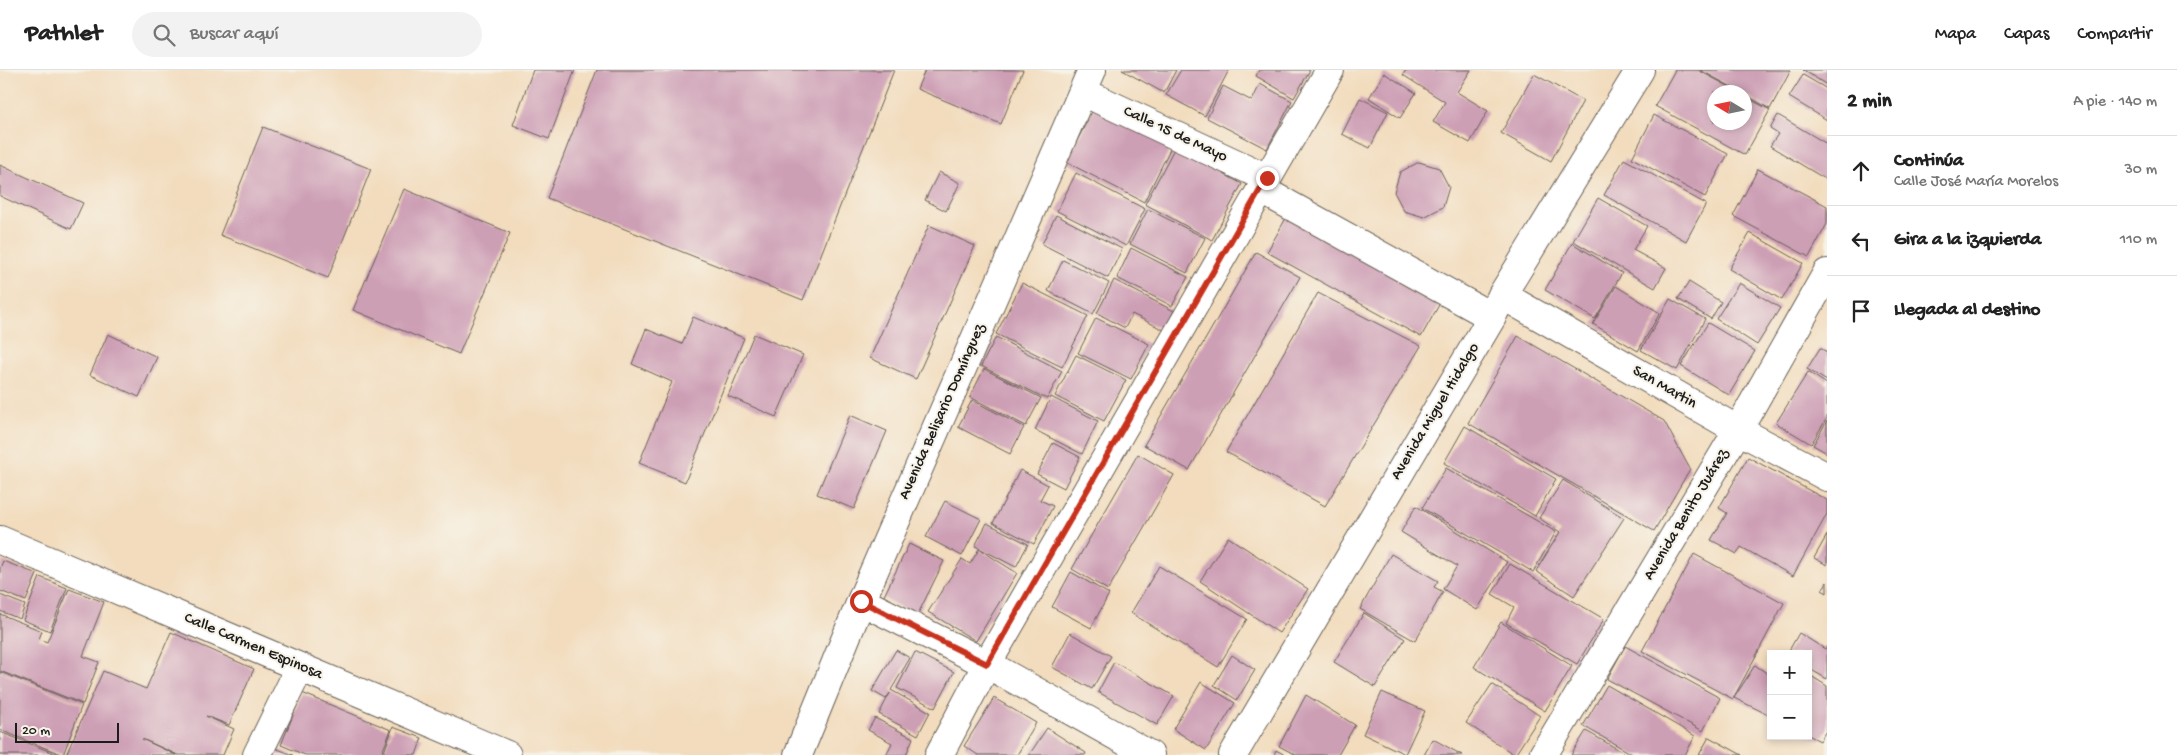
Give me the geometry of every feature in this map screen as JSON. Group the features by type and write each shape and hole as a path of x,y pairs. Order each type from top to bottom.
{"street":[{"path":"939,755 987,664 1330,70"},
{"name":"Avenida Miguel Hidalgo","path":"1233,755 1497,306 1640,70"},
{"name":"Calle 15 de Mayo","path":"1088,81 1264,184 1497,306"},
{"name":"Avenida Belisario Domínguez","path":"798,755 861,601 1088,81"},
{"name":"Avenida Benito Juárez","path":"1543,755 1738,430 1827,273"},
{"name":"San Martin","path":"1497,306 1827,477"},
{"name":"Calle Carmen Espinosa","path":"1,543 507,755"},
{"path":"861,601 987,664 1150,755"},
{"path":"257,755 300,667"}],"building":[{"path":"533,70 575,70 549,139 513,125"},
{"path":"597,70 894,70 803,300 547,198"},
{"path":"925,70 1023,70 1001,124 917,89"},
{"path":"1122,70 1176,70 1164,93"},
{"path":"1181,70 1229,70 1205,116 1166,95"},
{"path":"1259,70 1310,70 1294,98 1256,76"},
{"path":"1406,70 1471,70 1457,92 1488,111 1470,143 1433,122 1445,102 1403,75"},
{"path":"1675,70 1698,70 1726,85 1707,85 1707,130 1752,130 1752,100 1770,110 1745,155 1655,106"},
{"path":"1700,70 1791,70 1770,109 1752,99 1752,85 1728,85"},
{"path":"1803,70 1827,70 1827,85"},
{"path":"1384,73 1416,93 1400,118 1369,98"},
{"path":"1534,74 1583,101 1551,161 1501,133"},
{"path":"1803,75 1827,89 1827,120 1789,97"},
{"path":"1260,84 1292,101 1267,149 1207,118 1223,86 1252,101"},
{"path":"1360,98 1388,112 1370,148 1342,134"},
{"path":"1097,102 1174,141 1144,202 1066,162"},
{"path":"1654,115 1728,154 1705,197 1632,158"},
{"path":"1778,115 1827,144 1827,180 1770,146 1778,134 1770,129"},
{"path":"263,127 371,169 328,278 220,235"},
{"path":"1175,147 1242,184 1212,240 1145,204"},
{"path":"1624,159 1706,204 1686,241 1604,195"},
{"path":"1419,162 1439,168 1449,187 1443,207 1424,217 1404,211 1394,192 1400,172"},
{"path":"0,165 83,203 71,229 0,196"},
{"path":"1758,169 1827,206 1827,224 1809,257 1733,216"},
{"path":"939,172 960,183 946,211 925,200"},
{"path":"1076,173 1145,209 1126,246 1057,211"},
{"path":"404,189 510,233 459,354 353,310"},
{"path":"1598,198 1647,226 1633,250 1666,268 1655,288 1573,241"},
{"path":"1148,209 1205,238 1187,273 1130,244"},
{"path":"1290,211 1444,296 1421,337 1267,252"},
{"path":"1056,215 1122,249 1108,278 1042,244"},
{"path":"929,225 975,246 916,379 870,358"},
{"path":"1750,233 1803,263 1782,300 1729,269"},
{"path":"1572,243 1622,273 1595,319 1545,290"},
{"path":"1131,248 1188,277 1172,306 1117,278"},
{"path":"1256,252 1300,277 1189,470 1144,445"},
{"path":"1063,260 1109,283 1093,314 1048,291"},
{"path":"1114,280 1174,311 1164,330 1132,314 1125,328 1097,313"},
{"path":"1689,282 1721,302 1711,319 1678,299"},
{"path":"1022,283 1088,316 1062,367 996,334"},
{"path":"1739,283 1780,308 1757,345 1716,319"},
{"path":"1616,286 1660,313 1638,351 1593,324"},
{"path":"1318,293 1421,346 1325,506 1226,452"},
{"path":"1670,299 1705,319 1677,370 1641,350"},
{"path":"693,317 744,338 685,482 639,463 672,382 632,364 646,329 682,344"},
{"path":"1096,318 1149,344 1131,379 1078,353"},
{"path":"1708,323 1755,351 1729,395 1681,366"},
{"path":"108,334 157,357 139,397 90,375"},
{"path":"754,334 803,355 776,417 728,396"},
{"path":"1518,336 1664,421 1690,469 1654,531 1468,423"},
{"path":"996,337 1062,371 1047,399 981,366"},
{"path":"1820,348 1827,352 1827,381 1807,369"},
{"path":"1076,355 1126,380 1104,421 1055,396"},
{"path":"984,369 1041,398 1026,426 970,397"},
{"path":"1808,372 1827,384 1827,418 1811,444 1776,423"},
{"path":"1051,397 1098,421 1082,454 1035,430"},
{"path":"972,400 1024,427 1010,454 958,427"},
{"path":"850,415 887,431 854,509 817,494"},
{"path":"1827,421 1827,453 1813,445"},
{"path":"1465,426 1556,479 1535,516 1444,463"},
{"path":"1053,443 1080,457 1064,488 1037,474"},
{"path":"1138,454 1174,475 1108,590 1072,569"},
{"path":"1748,457 1827,500 1827,514 1793,576 1741,547 1737,554 1711,540 1727,513 1719,508"},
{"path":"1446,468 1556,532 1533,572 1422,508"},
{"path":"1020,470 1048,485 1040,500 1053,506 1034,544 993,523"},
{"path":"1563,480 1624,518 1574,596 1536,571 1560,532 1539,518"},
{"path":"945,501 981,519 962,556 926,537"},
{"path":"1416,506 1507,562 1477,610 1443,589 1457,566 1401,532"},
{"path":"987,523 1028,544 1016,567 975,546"},
{"path":"1827,535 1827,565 1814,558"},
{"path":"1228,537 1308,589 1279,633 1200,581"},
{"path":"909,544 944,561 917,616 883,598"},
{"path":"979,549 1017,573 976,641 928,612 962,559 970,564"},
{"path":"1391,554 1438,581 1434,587 1443,592 1415,641 1360,609"},
{"path":"1694,554 1784,603 1733,699 1642,651"},
{"path":"3,561 37,574 26,601 0,591 0,568"},
{"path":"1510,564 1604,619 1577,664 1506,623 1514,607 1492,594"},
{"path":"1159,566 1247,619 1218,667 1131,613"},
{"path":"1071,572 1109,594 1091,628 1052,607"},
{"path":"40,577 67,588 50,631 23,620"},
{"path":"1827,582 1827,593 1822,590"},
{"path":"69,589 104,602 83,656 99,662 83,704 0,671 0,614 42,631 39,639 47,642"},
{"path":"0,595 25,605 20,619 0,611"},
{"path":"1364,613 1405,639 1375,687 1334,662"},
{"path":"1501,622 1572,666 1545,711 1474,667"},
{"path":"171,632 254,669 229,725 206,716 234,729 223,755 178,755 142,739 176,755 66,755 103,671 146,689"},
{"path":"1070,633 1111,656 1092,689 1052,667"},
{"path":"1799,633 1825,649 1827,646 1827,679 1812,670 1812,650 1789,650"},
{"path":"1625,646 1720,698 1703,731 1607,679"},
{"path":"896,650 910,658 891,690 930,712 918,735 879,714 890,693 886,699 872,691"},
{"path":"915,652 954,672 935,708 897,688"},
{"path":"1232,655 1255,670 1237,700 1214,685"},
{"path":"1114,662 1174,696 1157,725 1098,692"},
{"path":"1755,665 1767,673 1767,714 1734,698"},
{"path":"0,672 82,705 63,755 0,730"},
{"path":"1812,677 1827,686 1827,729 1820,741 1812,737"},
{"path":"1201,682 1235,703 1206,750 1173,729"},
{"path":"1492,684 1540,716 1515,755 1466,723"},
{"path":"1607,685 1695,736 1685,755 1634,755 1583,726"},
{"path":"1382,692 1425,711 1405,754 1363,734"},
{"path":"302,693 391,730 381,755 305,755 281,745"},
{"path":"1306,695 1355,725 1338,755 1296,755 1279,746"},
{"path":"994,698 1036,723 1017,755 978,755 964,746"},
{"path":"875,718 913,738 906,755 886,755 892,743 868,730"},
{"path":"393,727 422,738 416,755 383,755"},
{"path":"1047,728 1086,753 1085,755 1029,755"},
{"path":"1586,731 1628,755 1571,755"},
{"path":"0,732 59,755 0,755"},
{"path":"1709,737 1742,755 1699,755"},
{"path":"1433,739 1462,755 1424,755"},
{"path":"267,745 293,755 263,755"},
{"path":"1276,750 1285,755 1274,755"}],"route":[{"path":"861,601 987,664 1262,190 1267,178"}]}
